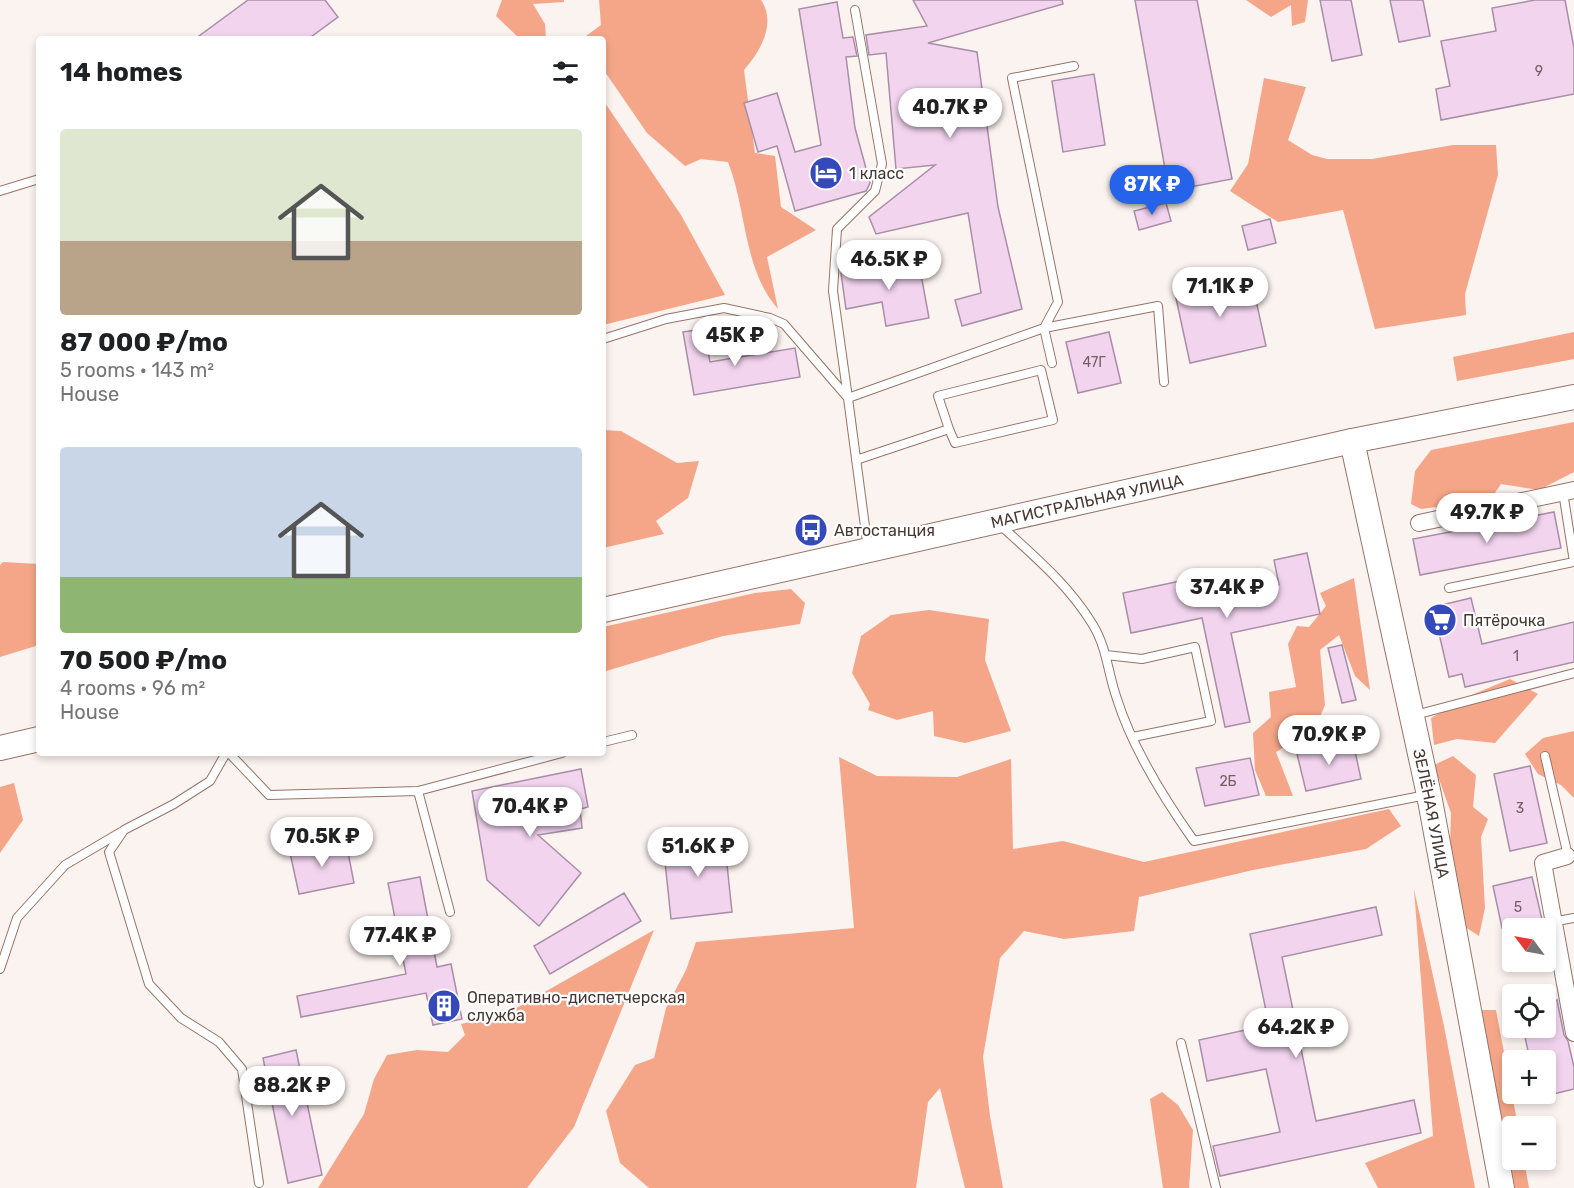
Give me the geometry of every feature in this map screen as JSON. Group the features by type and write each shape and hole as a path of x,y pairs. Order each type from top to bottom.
{"main road":[{"name":"МАГИСТРАЛЬНАЯ УЛИЦА","path":"606,609 1352,441 1574,397"},
{"name":"ЗЕЛЁНАЯ УЛИЦА","path":"1352,441 1429,795 1502,1188"},
{"path":"0,748 36,740"}],"street":[{"path":"1419,523 1568,491"},
{"path":"1551,918 1543,862 1571,856"},
{"path":"1556,944 1573,1036"}],"lane":[{"path":"855,10 882,164 874,191 837,229 833,291 868,551"},
{"path":"1052,363 1044,328 1058,302 1012,78 1074,66"},
{"path":"0,192 36,180"},
{"path":"848,398 1044,328 1158,306 1164,382"},
{"path":"606,338 666,319 724,308 770,318 784,324 848,398"},
{"path":"1041,370 1053,420 955,443 949,429 938,396 1041,370"},
{"path":"856,460 949,429"},
{"path":"1449,588 1574,562 1568,491"},
{"path":"997,522 1060,581 1093,626 1106,655 1117,700 1133,737 1174,813 1194,841 1291,819 1429,795"},
{"path":"1106,655 1142,659 1195,647 1211,721 1133,737"},
{"path":"1412,715 1574,673"},
{"path":"606,741 632,735"},
{"path":"0,969 17,918 65,865 174,804 210,781 226,756"},
{"path":"231,756 268,795 418,791 551,756"},
{"path":"1545,756 1571,856"},
{"path":"418,791 450,912"},
{"path":"124,830 109,852 149,984 181,1018 219,1042 242,1070 259,1183"},
{"path":"1556,921 1574,918"},
{"path":"1181,1043 1216,1188"}],"shaded area":[{"path":"502,0 564,0 564,2 533,4 545,24 546,36 517,36 496,16"},
{"path":"599,0 761,0 766,9 767,28 761,46 744,70 755,153 775,156 781,207 816,230 767,257 778,309 758,276 728,162 701,159 685,166 647,133 606,73 606,36 586,36 601,25"},
{"path":"1246,0 1308,0 1305,22 1292,26 1291,5 1271,17"},
{"path":"1264,78 1306,87 1288,140 1312,155 1327,159 1372,159 1453,145 1496,145 1498,175 1465,294 1466,315 1375,329 1343,210 1278,222 1230,191 1248,164"},
{"path":"606,104 681,215 725,295 606,324"},
{"path":"1574,332 1574,359 1457,381 1453,357"},
{"path":"1574,422 1574,472 1539,490 1501,484 1490,500 1421,509 1411,504 1415,471 1431,450"},
{"path":"606,430 621,431 677,463 699,461 688,498 656,521 664,534 606,547"},
{"path":"3,562 36,564 36,646 0,657 0,565"},
{"path":"1354,578 1370,690 1355,676 1339,635 1320,650 1325,705 1316,727 1276,752 1293,796 1266,796 1255,770 1253,733 1271,717 1269,692 1296,687 1288,644 1297,626 1309,627 1326,606 1320,593"},
{"path":"791,589 805,603 800,624 723,636 606,671 606,626 755,593"},
{"path":"929,610 989,619 985,660 1011,731 965,743 934,736 933,711 897,720 868,710 870,704 852,673 861,636 891,615"},
{"path":"1510,679 1538,694 1495,743 1457,739 1434,745 1431,718 1469,696"},
{"path":"1574,731 1574,798 1561,785 1538,774 1525,754 1543,738"},
{"path":"1453,756 1476,775 1473,807 1488,819 1481,837 1485,908 1479,936 1465,927 1450,846 1451,813 1434,765"},
{"path":"839,757 877,776 957,777 1011,759 1013,849 1063,841 1144,862 1389,809 1401,826 1366,849 1253,870 1139,897 1134,931 1064,939 1024,931 1000,958 983,1057 990,1116 1003,1188 965,1188 940,1088 928,1102 916,1188 649,1188 620,1163 606,1111 635,1065 654,1058 666,1008 686,970 696,942 854,928"},
{"path":"14,783 23,820 0,853 0,787"},
{"path":"1414,889 1444,1026 1475,1188 1378,1188 1365,1163 1433,1136"},
{"path":"654,930 574,1127 527,1188 318,1188 364,1114 374,1079 387,1055 417,1050 448,1052 465,1035 461,1024 506,1014"},
{"path":"1481,1010 1496,1010 1504,1050 1502,1104 1514,1104 1516,1116 1502,1116 1502,1120"},
{"path":"1162,1092 1178,1105 1193,1130 1189,1188 1163,1188 1150,1099"},
{"path":"1512,1170 1526,1170 1529,1188 1515,1188"}],"building":[{"path":"248,0 325,0 338,17 312,36 199,36"},
{"path":"913,0 1062,0 1063,4 928,43 977,52 998,207 1022,309 962,326 955,300 981,293 968,213 876,234 869,217 935,165 896,169 886,53 869,55 866,35 927,26"},
{"path":"1135,0 1197,0 1232,179 1169,191"},
{"path":"1320,0 1351,0 1362,55 1332,61"},
{"path":"1390,0 1423,0 1430,36 1399,42"},
{"path":"1535,0 1565,0 1574,48 1574,94 1441,120 1436,89 1450,86 1441,41 1496,31 1492,8"},
{"path":"837,2 843,38 853,37 857,56 846,57 855,128 870,183 866,191 795,211 777,146 758,152 744,103 777,93 795,152 821,145 799,9"},
{"path":"1094,74 1105,145 1063,152 1052,81"},
{"path":"1166,203 1171,221 1139,230 1134,211"},
{"path":"1270,219 1276,243 1248,250 1242,226"},
{"path":"918,258 929,318 886,326 882,302 846,309 841,273"},
{"path":"1250,273 1266,346 1190,363 1174,289"},
{"path":"704,329 710,362 795,348 800,377 694,395 683,332"},
{"path":"1109,332 1121,383 1078,393 1066,342"},
{"path":"1554,512 1561,548 1420,575 1413,539"},
{"path":"1307,553 1320,614 1231,633 1250,722 1225,727 1202,618 1131,633 1123,593 1214,574 1218,592 1222,591 1224,597 1279,585 1274,560"},
{"path":"1471,598 1482,644 1574,622 1574,662 1465,687 1462,674 1449,677 1433,607"},
{"path":"1342,645 1356,700 1342,703 1328,648"},
{"path":"1353,742 1361,779 1306,791 1297,754"},
{"path":"1250,758 1259,795 1205,806 1196,768"},
{"path":"1530,766 1547,843 1510,851 1494,774"},
{"path":"581,769 588,807 580,809 582,828 538,835 581,873 539,926 487,880 472,791"},
{"path":"724,836 732,912 671,919 663,843"},
{"path":"346,842 354,883 299,894 290,853"},
{"path":"420,877 437,967 451,964 462,1019 433,1025 426,993 301,1017 297,996 406,974 388,883"},
{"path":"1532,877 1542,918 1502,918 1502,928 1493,886"},
{"path":"624,893 641,921 550,974 534,946"},
{"path":"1376,907 1382,935 1282,957 1316,1121 1414,1100 1421,1133 1220,1176 1213,1146 1280,1132 1266,1069 1207,1081 1199,1040 1269,1025 1250,934"},
{"path":"1556,1000 1574,1067 1574,1089 1556,1093 1556,1050 1528,1050 1525,1038 1556,1038"},
{"path":"296,1050 322,1175 288,1183 263,1058"}],"place":[{"name":"1 класс","path":"826,173"},
{"name":"Автостанция","path":"811,530"},
{"name":"Пятёрочка","path":"1440,620"},
{"name":"Оперативно-диспетчерская служба","path":"444,1006"}]}
